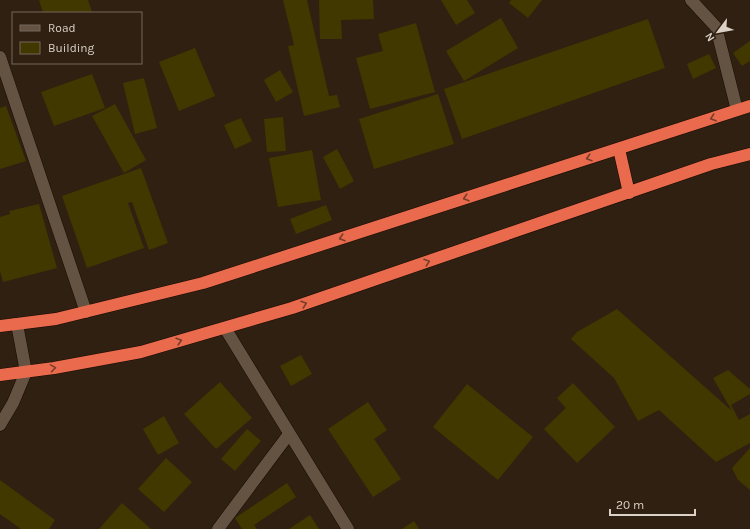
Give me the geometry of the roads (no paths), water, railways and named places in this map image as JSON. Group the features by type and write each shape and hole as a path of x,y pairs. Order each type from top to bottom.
{"highway":[{"path":"0,326 56,319 203,283 750,106"},
{"path":"619,149 629,193"},
{"path":"0,375 142,352 225,328 292,308 711,164 750,154"}],"street":[{"path":"691,0 716,27 737,110"},
{"path":"0,57 86,312"},
{"path":"0,425 13,403 26,372 17,324"},
{"path":"225,328 348,529"},
{"path":"218,529 289,434"}]}
